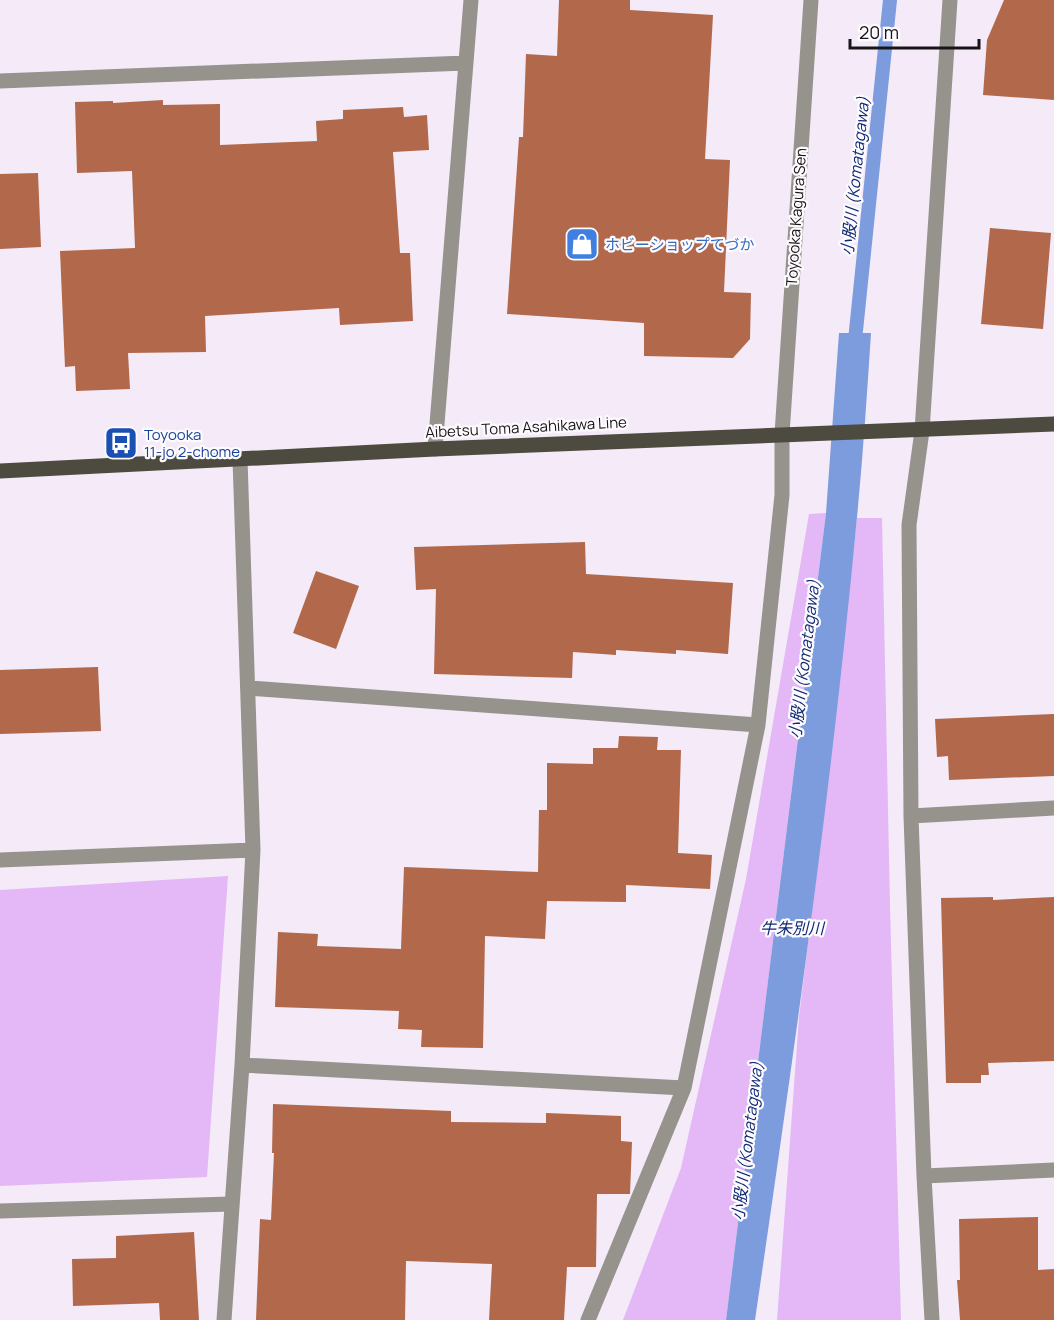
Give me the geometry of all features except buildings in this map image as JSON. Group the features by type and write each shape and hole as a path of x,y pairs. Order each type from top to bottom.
{"main road":[{"name":"Aibetsu Toma Asahikawa Line","path":"0,471 435,449 1054,424"}],"street":[{"path":"435,449 471,0"},
{"name":"Toyooka Kagura Sen","path":"588,1320 684,1088 758,725 782,495 782,434 811,0"},
{"path":"932,1320 924,1176 911,816 909,525 922,431 950,0"},
{"path":"0,81 466,63"},
{"path":"224,1320 242,1065 253,850 240,459"},
{"path":"249,688 758,725"},
{"path":"911,816 1054,808"},
{"path":"0,860 253,850"},
{"path":"242,1065 684,1088"},
{"path":"924,1176 1054,1170"},
{"path":"0,1211 231,1204"}],"shaded area":[{"path":"826,513 726,1320 623,1320 681,1168 746,879 809,514"},
{"path":"857,518 882,518 901,1320 777,1320 799,1017"},
{"path":"228,876 207,1177 0,1186 0,890"}],"water":[{"name":"牛朱別川","path":"839,333 871,333 859,494 836,718 798,1020 755,1320 726,1320 826,513"}],"waterway":[{"name":"小股川 (Komatagawa)","path":"854,350 890,0"}],"place":[{"name":"ホビーショップてづか","path":"582,244"},
{"name":"Toyooka 11-jo 2-chome","path":"121,443"}]}
